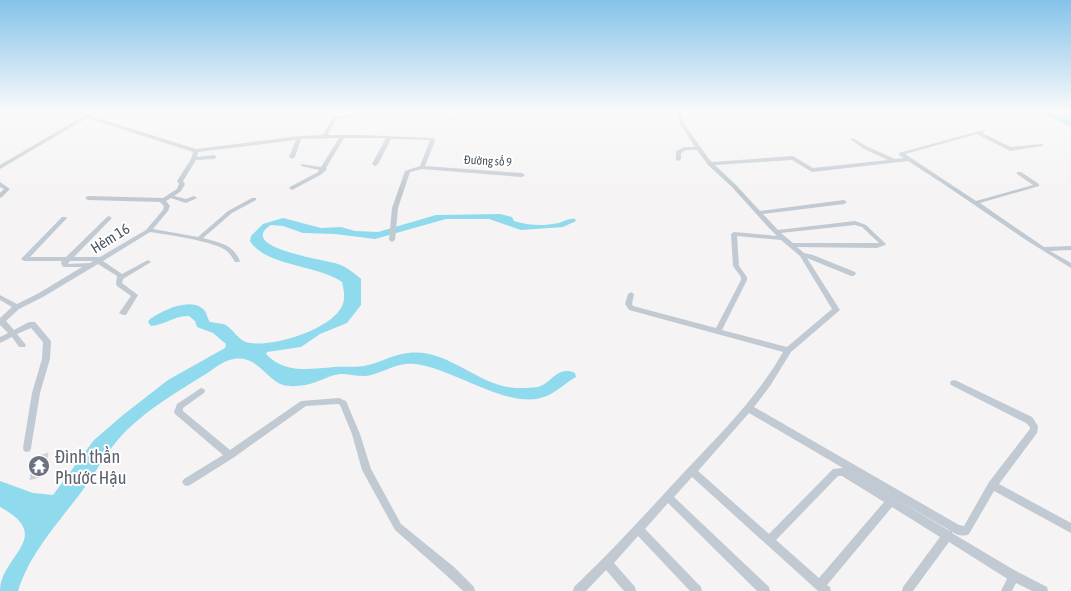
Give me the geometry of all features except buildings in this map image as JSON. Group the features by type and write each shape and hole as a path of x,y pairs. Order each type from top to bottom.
{"street":[{"path":"0,167 48,139"},
{"path":"159,139 196,151 288,139"},
{"path":"292,157 299,139"},
{"path":"292,188 313,178 324,169 342,139"},
{"path":"375,164 388,139"},
{"path":"392,238 393,224 407,172 422,167 433,140 412,139"},
{"path":"578,591 607,563 748,408 788,350 836,310 802,255 776,232 710,164 692,139"},
{"path":"853,139 895,161"},
{"path":"886,157 954,139"},
{"path":"990,139 1010,149 1041,145"},
{"path":"678,159 678,152 685,149 699,148"},
{"name":"Hẻm 16","path":"1,322 17,307 101,260 149,230 166,210 167,206 163,202 181,188 182,184 180,181 194,159 196,151"},
{"path":"901,154 1071,266"},
{"path":"194,159 214,157"},
{"path":"710,164 793,158 812,170 910,159"},
{"path":"303,165 324,169"},
{"name":"Đường số 9","path":"422,167 522,175"},
{"path":"975,203 1037,186 1035,182 1019,174"},
{"path":"0,184 7,189 0,196"},
{"path":"88,198 167,198 186,201 194,198"},
{"path":"199,239 230,212 254,200"},
{"path":"759,213 844,202"},
{"path":"64,218 24,258 101,260 120,275 119,284 135,296 123,313"},
{"path":"92,265 65,266 64,263 109,218"},
{"path":"776,232 856,223 864,226 883,244 877,246 790,245"},
{"path":"149,230 199,239 229,248 234,252 237,261"},
{"path":"718,331 744,280 736,266 734,234 783,238"},
{"path":"1044,249 1071,248"},
{"path":"802,255 811,256 853,274"},
{"path":"120,278 148,262"},
{"path":"631,294 628,304 631,308 788,350"},
{"path":"0,296 17,307"},
{"path":"1,322 22,345"},
{"path":"0,340 32,324 47,341 46,359 36,393 27,448"},
{"path":"748,408 958,530 966,531 992,485 1034,430 1034,426 1029,420 954,383"},
{"path":"201,391 180,406 178,412 230,455"},
{"path":"187,482 304,404 339,401 343,403 356,434 367,470 398,527 450,571 470,591"},
{"path":"691,472 823,588 891,501"},
{"path":"770,540 836,472 843,472 1010,574 1043,591"},
{"path":"992,485 1071,528"},
{"path":"668,497 765,591"},
{"path":"638,529 697,591"},
{"path":"907,591 948,536"},
{"path":"607,563 631,591"},
{"path":"1006,591 1013,578 1010,574"}],"water":[{"path":"500,214 512,217 514,221 531,225 553,224 571,219 576,221 563,227 521,230 489,219 446,219 375,239 335,234 303,233 283,226 271,225 263,233 265,240 274,246 287,252 338,264 347,268 361,279 361,305 347,323 320,334 301,347 267,352 266,354 281,365 307,369 364,366 393,356 422,353 449,361 487,381 515,388 538,387 563,371 575,373 576,377 544,397 530,399 514,398 497,393 430,367 415,364 398,366 368,376 341,374 310,384 291,386 277,382 249,361 242,359 229,360 163,401 128,429 110,450 38,550 23,577 18,591 0,591 2,579 25,538 24,528 16,518 0,507 0,481 33,493 53,495 94,440 123,415 168,380 225,348 226,344 213,333 197,327 195,321 189,316 179,317 151,326 148,322 150,319 176,306 190,304 204,310 210,322 226,325 246,342 260,344 286,339 313,330 334,316 341,308 344,299 342,282 332,276 267,256 257,249 250,241 251,236 263,224 283,218 321,228 341,227 355,231 378,232 436,215"}],"place":[{"name":"Đình thần Phước Hậu","path":"39,466"}]}
